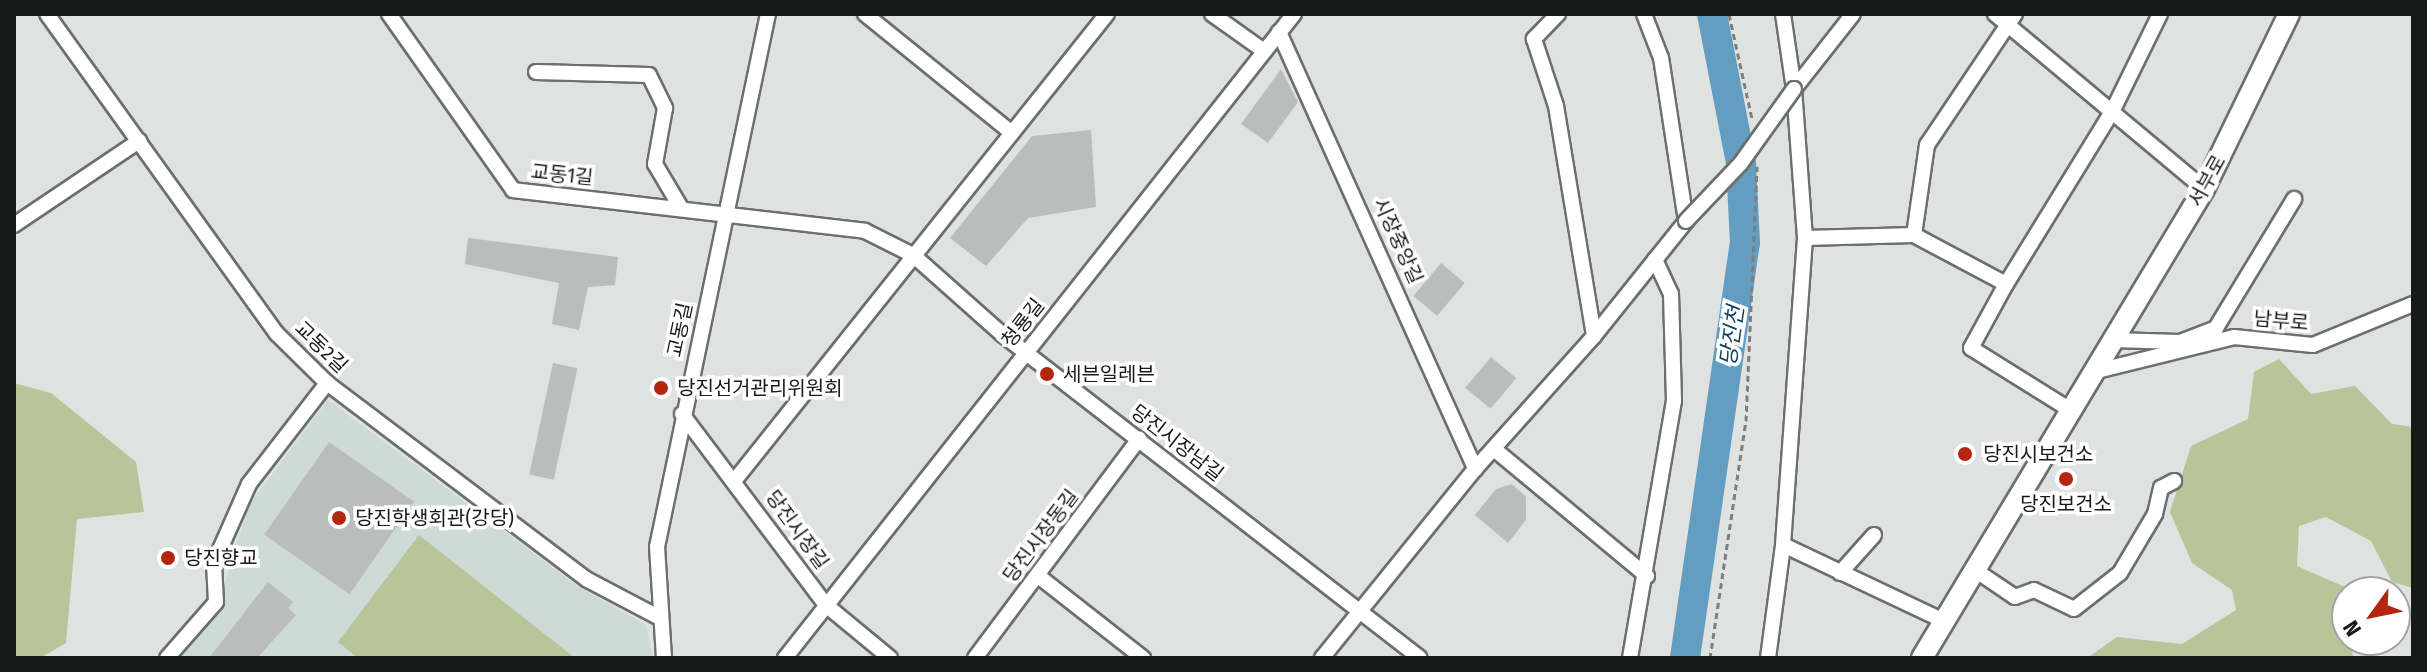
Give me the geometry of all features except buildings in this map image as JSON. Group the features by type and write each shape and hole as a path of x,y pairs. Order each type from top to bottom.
{"main road":[{"name":"서부로","path":"1922,658 2204,189 2289,14"}],"street":[{"name":"교동2길","path":"47,14 277,334 327,383 586,579 658,617"},
{"name":"교동1길","path":"389,14 513,190 681,208 725,217"},
{"name":"교동길","path":"664,658 658,617 657,547 682,414 768,14"},
{"path":"865,14 1012,133"},
{"path":"735,480 1107,14"},
{"path":"1212,14 1264,51"},
{"name":"청룡길","path":"785,658 1294,14"},
{"path":"1558,14 1534,39 1556,106 1594,336"},
{"path":"1644,14 1661,58 1686,221"},
{"path":"1768,658 1783,545 1805,238 1794,89 1783,14"},
{"path":"1322,658 1475,469 1594,336 1686,221 1741,163 1853,14"},
{"path":"2072,411 1971,348 2006,284 2112,112 2160,14"},
{"path":"1914,235 1927,145 2006,17 2204,189"},
{"name":"시장중앙길","path":"1279,32 1475,469"},
{"path":"536,72 649,75 665,108 655,164 681,208"},
{"path":"14,225 139,141"},
{"path":"2112,340 2180,342 2216,328 2294,199"},
{"name":"당진시장남길","path":"725,217 865,231 913,255 1026,351 1420,658"},
{"path":"1805,238 1914,235 2006,284"},
{"path":"1630,658 1647,576 1674,401 1671,294 1655,260"},
{"name":"남부로","path":"2093,372 2234,337 2313,345 2413,304"},
{"path":"167,658 216,602 214,563 249,484 327,383"},
{"name":"당진시장길","path":"682,414 735,480 826,605 890,658"},
{"name":"당진시장동길","path":"975,658 1139,439"},
{"path":"1494,449 1647,576"},
{"path":"1975,570 2015,597 2034,590 2074,609 2120,573 2155,514 2161,488 2174,481"},
{"path":"1840,573 1874,535"},
{"path":"1783,545 1944,621"},
{"path":"1037,575 1143,658"}],"path":[{"path":"1729,14 1753,126"},
{"path":"1710,658 1746,421 1756,153"}],"shaded area":[{"path":"328,400 580,588 646,625 653,658 175,658 218,605 249,505"}],"green space":[{"path":"2279,359 2311,394 2355,386 2392,424 2413,427 2413,588 2411,576 2389,576 2371,541 2326,517 2299,526 2297,566 2331,581 2331,656 2353,658 2087,658 2117,637 2182,644 2236,610 2232,590 2192,563 2170,512 2191,446 2248,419 2254,372"},
{"path":"14,383 51,393 136,462 144,512 77,519 66,643 40,658 14,658"},
{"path":"419,535 575,658 358,658 338,642"}],"waterway":[{"name":"당진천","path":"1685,658 1745,243 1741,163 1712,14"}],"place":[{"name":"세븐일레븐","path":"1047,374"},
{"name":"당진선거관리위원회","path":"661,388"},
{"name":"당진시보건소","path":"1965,454"},
{"name":"당진보건소","path":"2066,479"},
{"name":"당진학생회관(강당)","path":"339,518"},
{"name":"당진향교","path":"168,558"}]}
